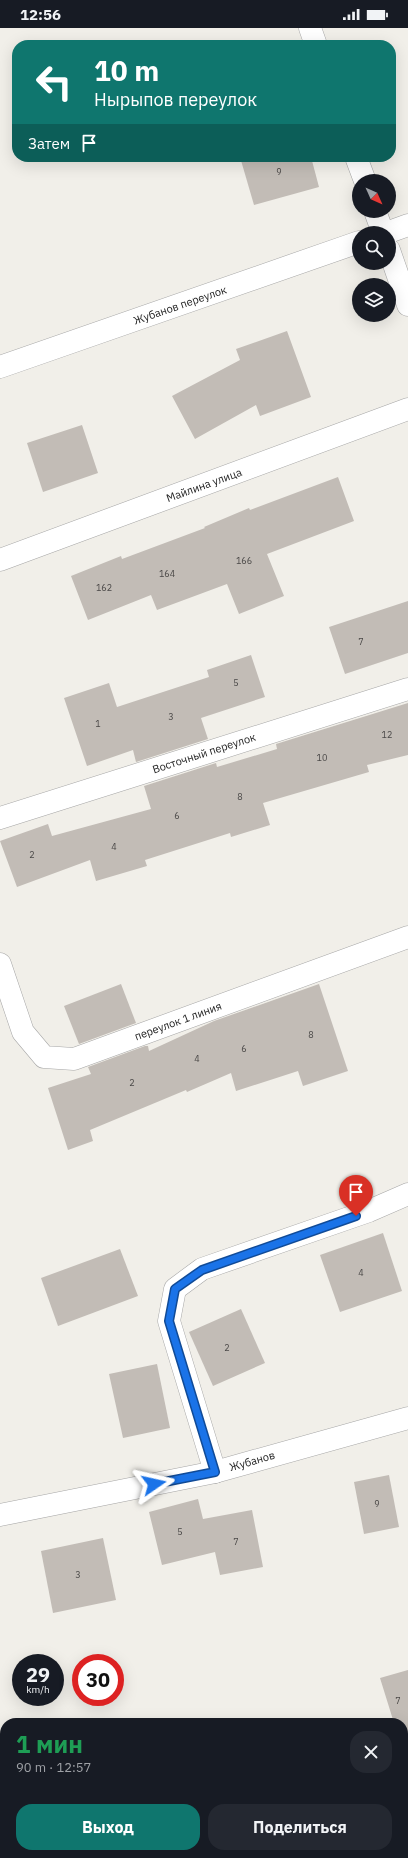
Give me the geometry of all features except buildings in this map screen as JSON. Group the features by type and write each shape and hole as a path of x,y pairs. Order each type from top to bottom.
{"street":[{"path":"310,28 314,40"},
{"path":"358,162 362,174"},
{"path":"396,230 408,226"},
{"name":"Жубанов переулок","path":"0,367 352,244"},
{"path":"396,270 408,305"},
{"name":"Майлина улица","path":"0,560 408,409"},
{"name":"Восточный переулок","path":"0,818 408,689"},
{"name":"переулок 1 линия","path":"0,964 23,1032 44,1058 74,1059 408,937"},
{"path":"215,1472 169,1321 175,1289 202,1270 370,1211 408,1194"},
{"name":"Жубанов","path":"0,1515 215,1472 408,1418"}],"route":[{"path":"154,1484 215,1472 169,1321 175,1289 202,1270 356,1216"}]}
